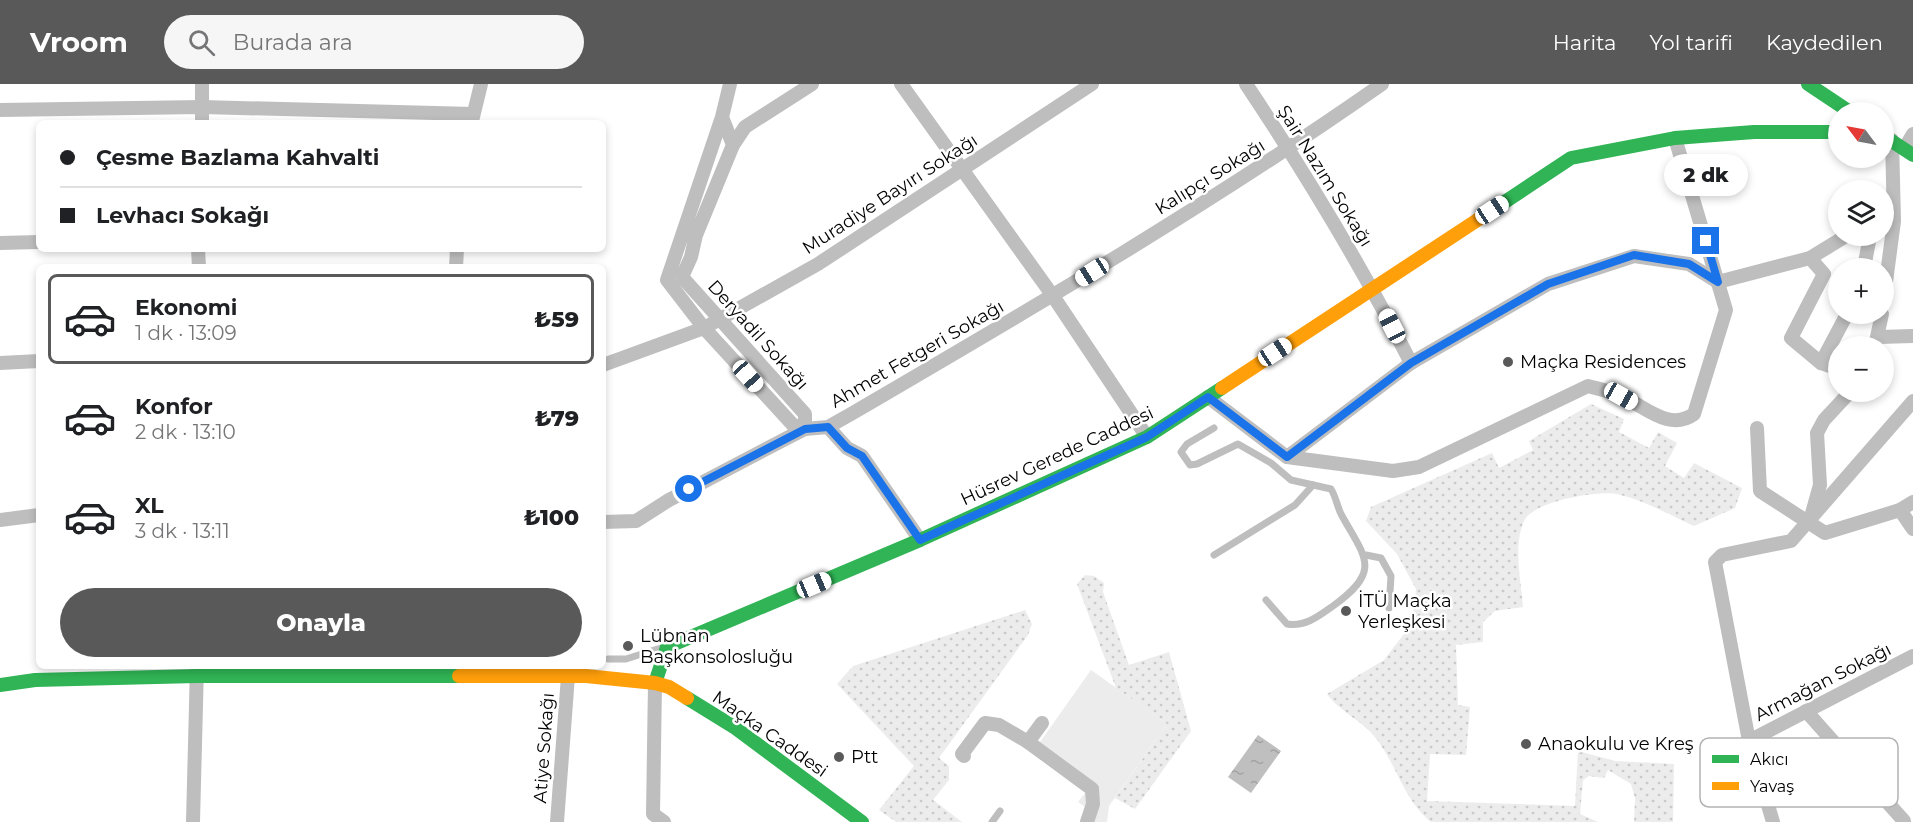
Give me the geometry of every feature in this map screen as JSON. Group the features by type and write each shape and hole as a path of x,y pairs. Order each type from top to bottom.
{"street":[{"path":"202,84 202,120"},
{"path":"0,110 202,107 472,118 482,84"},
{"name":"Deryadil Sokağı","path":"729,84 722,117 667,280 704,328 792,425 805,429 805,414 682,277 691,257 696,235 733,145 745,127 812,84"},
{"path":"901,84 1053,296 1147,437"},
{"name":"Muradiye Bayırı Sokağı","path":"606,364 704,328 818,264 1092,84"},
{"name":"Şair Nazım Sokağı","path":"1246,84 1289,149 1373,288 1411,363"},
{"name":"Kalıpçı Sokağı","path":"1053,296 1289,149 1382,84"},
{"path":"1808,84 1836,102"},
{"path":"722,117 733,145"},
{"path":"1816,133 1828,122"},
{"name":"Hüsrev Gerede Caddesi","path":"667,646 920,540 1147,437 1571,158 1675,138 1754,132 1828,132"},
{"path":"1894,142 1909,152 1913,134"},
{"path":"1208,397 1287,457 1393,471 1419,467 1588,386 1621,396 1666,420 1684,421 1694,414 1726,310 1675,138"},
{"path":"0,243 36,242"},
{"path":"1287,457 1411,363 1548,284 1634,255 1689,264 1718,282 1810,258 1830,246"},
{"path":"677,252 691,257"},
{"path":"1810,258 1824,274 1791,338 1821,363 1828,365"},
{"name":"Ahmet Fetgeri Sokağı","path":"606,522 636,521 669,500 805,429 828,427 1053,296"},
{"path":"1821,363 1842,324"},
{"path":"1894,339 1913,336"},
{"path":"0,363 36,361"},
{"path":"1748,738 1715,562 1722,555 1791,541 1913,401"},
{"path":"1809,522 1820,485 1817,433 1824,420 1841,402"},
{"path":"828,427 847,448 862,456 920,540"},
{"path":"1757,428 1760,491 1825,533 1900,510 1913,502"},
{"path":"1900,510 1913,529"},
{"path":"0,520 36,515"},
{"path":"664,822 653,814 655,683 667,646"},
{"name":"Armağan Sokağı","path":"1755,738 1913,656"},
{"path":"193,822 197,671"},
{"name":"Maçka Caddesi","path":"0,685 35,680 197,671 568,676 587,671 669,687 734,727 861,822"},
{"name":"Atiye Sokağı","path":"557,822 568,676"},
{"path":"1806,711 1831,738"},
{"path":"963,752 983,722 1017,730 1028,742 1092,789 1093,804 1087,822"},
{"path":"1028,742 1042,723"},
{"path":"1769,807 1773,822"},
{"path":"1895,807 1906,819"}],"lane":[{"path":"1214,428 1187,444 1181,452 1190,465 1197,464 1238,444 1271,463 1291,480 1332,489 1339,511 1366,555 1363,578 1348,596 1316,619 1297,626 1287,624 1266,600"},
{"path":"1214,555 1295,506 1313,485"},
{"path":"1366,555 1381,558 1391,576 1389,608"},
{"name":"Hüsrev Gerede Caddesi","path":"608,659 627,659 667,646"},
{"path":"992,822 1000,811"}],"shaded area":[{"path":"1591,404 1624,419 1619,432 1649,448 1658,432 1677,443 1665,466 1684,478 1694,463 1742,488 1735,508 1694,526 1637,500 1608,493 1567,498 1530,514 1524,521 1518,552 1523,607 1495,611 1483,622 1483,642 1456,645 1458,705 1470,707 1466,755 1430,754 1427,801 1575,806 1578,751 1615,761 1674,764 1673,822 1634,822 1635,798 1631,784 1608,770 1604,778 1589,776 1583,780 1580,814 1598,822 1431,822 1414,804 1378,741 1327,694 1384,660 1407,630 1415,606 1416,589 1397,554 1366,521 1371,507 1492,453 1499,468 1533,450 1529,441"},
{"path":"1085,575 1094,576 1104,583 1103,592 1129,665 1169,652 1191,731 1135,809 1115,798 1167,724 1116,688 1077,584"},
{"path":"1025,610 1032,624 1028,635 939,758 949,766 949,780 933,800 962,822 896,822 879,810 914,766 837,684 853,666"},
{"path":"1091,670 1167,724 1109,806 1107,822 1090,822 1095,814 1078,802 1086,792 1033,752"}],"water":[{"path":"1258,735 1281,751 1251,793 1228,777"}],"traffic: fast":[{"path":"1808,84 1835,102"},
{"path":"1485,215 1571,158 1675,138 1754,132 1828,132"},
{"path":"1894,143 1913,155"},
{"path":"655,683 667,647 920,540 1147,437 1222,388"},
{"path":"0,685 35,680 197,676 459,676"},
{"path":"687,698 734,727 862,822"}],"traffic: slow":[{"path":"1222,388 1485,215"},
{"path":"459,676 586,676 655,683 669,687 687,698"}],"place":[{"name":"Maçka Residences","path":"1508,362"},
{"name":"İTÜ Maçka Yerleşkesi","path":"1346,611"},
{"name":"Lübnan Başkonsolosluğu","path":"628,646"},
{"name":"Anaokulu ve Kreş","path":"1526,744"},
{"name":"Ptt","path":"839,757"}],"route":[{"path":"689,489 805,429 828,427 847,448 862,456 920,540 1147,437 1208,397 1287,457 1411,363 1548,284 1634,255 1689,264 1718,282 1706,241"}]}
